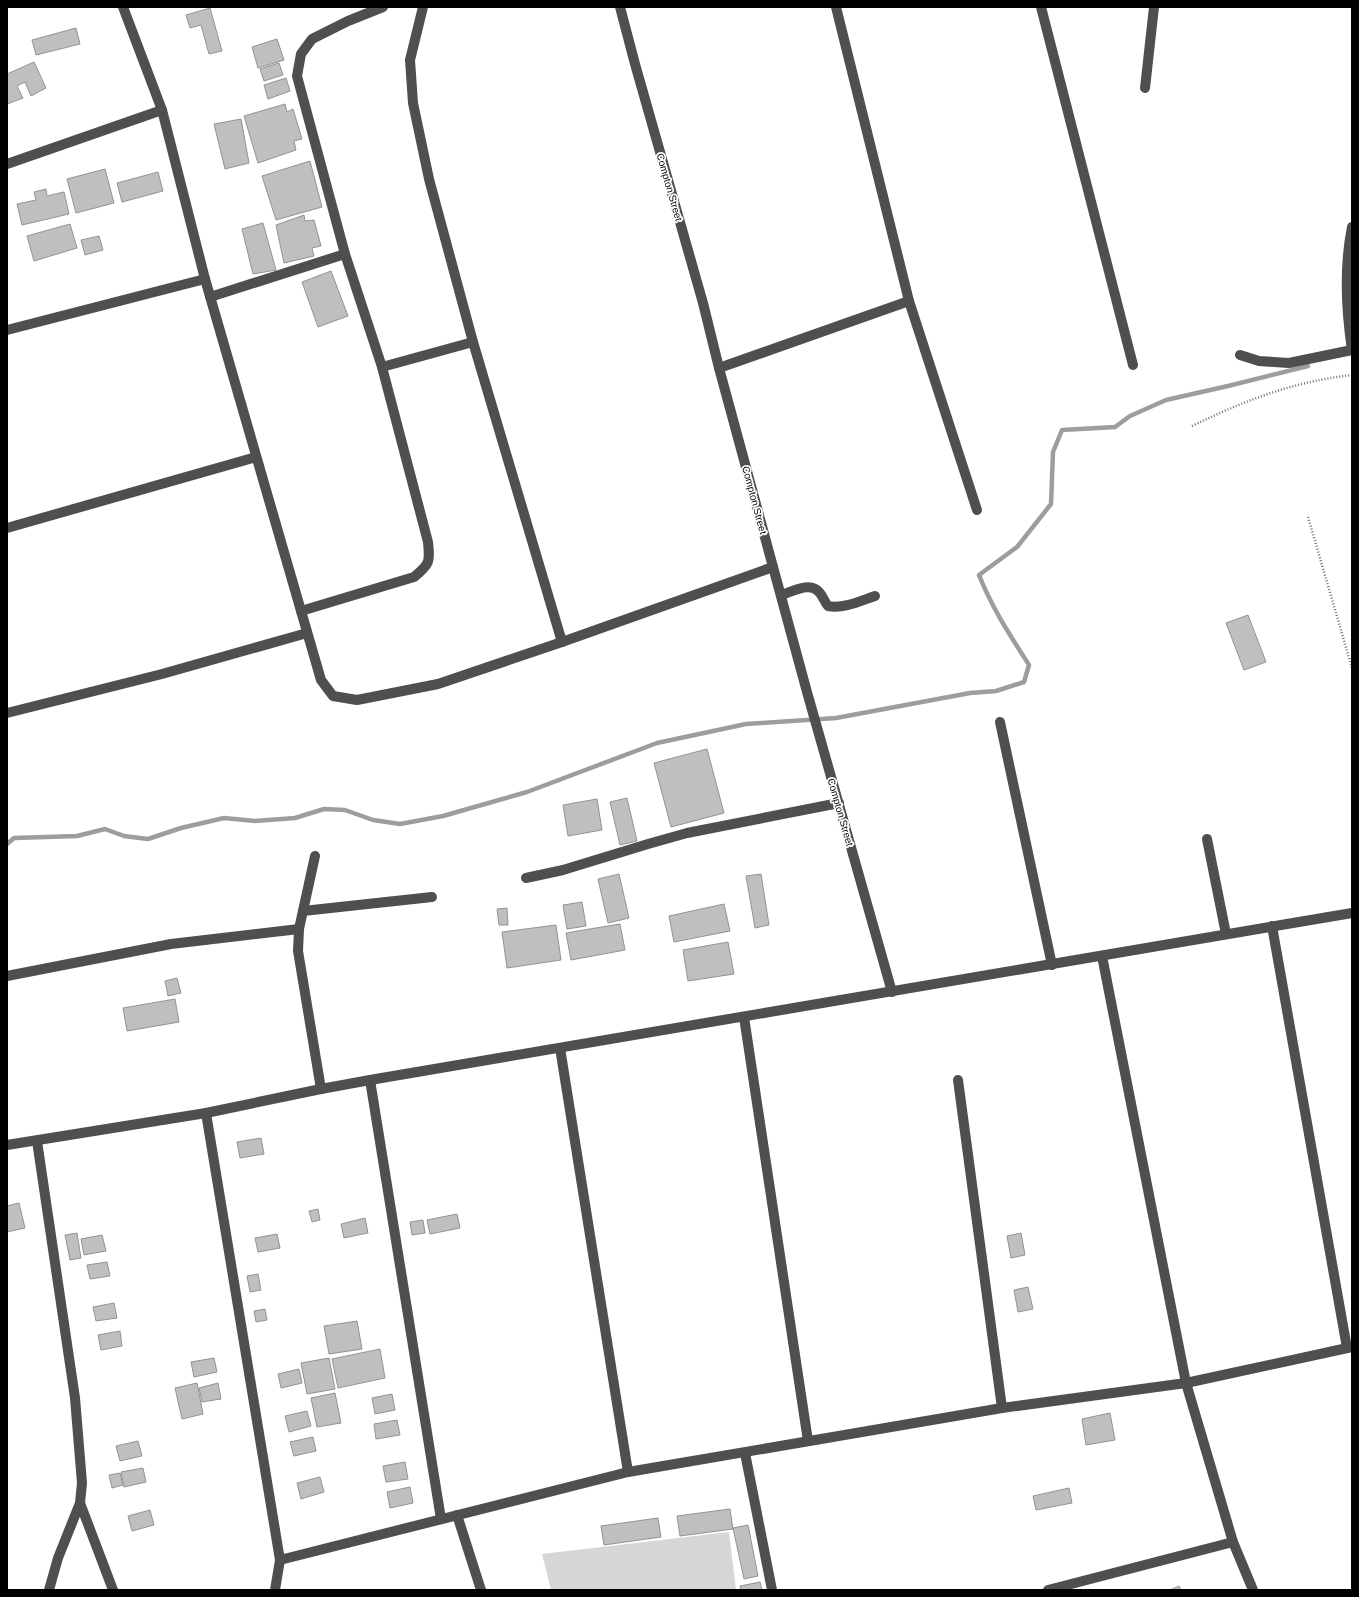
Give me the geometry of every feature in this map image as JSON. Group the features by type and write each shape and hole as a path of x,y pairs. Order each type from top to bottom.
{"street":[{"path":"123,7 162,110 205,279 307,633 321,680 333,696 357,700 438,684 562,642 773,567"},
{"path":"301,611 414,577 424,570 429,560 428,542 382,366 345,254 297,76 301,54 312,39 348,21 383,7"},
{"path":"423,7 410,60 413,103 429,179 473,342 562,642"},
{"name":"Compton Street","path":"620,7 703,303 719,368 807,692 892,992"},
{"path":"836,7 909,301 977,510"},
{"path":"1041,7 1133,365"},
{"path":"1145,88 1154,7"},
{"path":"7,164 162,110"},
{"path":"1240,355 1259,361 1289,363 1352,350 1349,329 1347,283 1352,227"},
{"path":"210,297 345,254"},
{"path":"7,330 205,279"},
{"path":"719,368 909,301"},
{"path":"382,366 473,342"},
{"path":"7,528 256,457"},
{"path":"781,596 806,587 812,587 820,593 828,606 834,607 843,606 875,596"},
{"path":"7,713 162,674 307,633"},
{"path":"1000,722 1052,965"},
{"path":"526,878 562,870 688,833 839,803"},
{"path":"1206,839 1226,934"},
{"path":"315,856 299,929 298,950 321,1089"},
{"path":"303,911 432,897"},
{"path":"7,1145 206,1113 370,1080 1352,913"},
{"path":"280,1560 628,1472 1002,1408 1186,1383 1349,1347 1272,926"},
{"path":"7,976 171,944 299,929"},
{"path":"1102,956 1186,1383 1233,1542 1253,1590"},
{"path":"744,1017 808,1441"},
{"path":"560,1048 628,1472"},
{"path":"370,1080 441,1519"},
{"path":"958,1080 1002,1408"},
{"path":"206,1113 280,1560 276,1590"},
{"path":"37,1141 75,1398 82,1464 80,1503 58,1558 49,1590"},
{"path":"745,1453 772,1590"},
{"path":"80,1503 113,1590"},
{"path":"457,1515 481,1590"},
{"path":"1048,1590 1233,1542"}],"path":[{"path":"1192,426 1230,408 1275,390 1325,379 1352,375"},
{"path":"1308,517 1352,668"}],"shaded area":[{"path":"729,1532 736,1590 551,1590 542,1554"}],"building":[{"path":"210,8 222,51 209,54 201,25 190,28 186,15"},
{"path":"76,28 80,44 36,55 32,40"},
{"path":"277,39 284,60 258,68 252,47"},
{"path":"34,62 46,88 31,96 25,82 17,86 23,98 7,104 7,74"},
{"path":"279,63 283,75 264,81 260,69"},
{"path":"286,78 290,91 268,99 264,85"},
{"path":"285,104 287,112 293,109 302,139 294,141 296,150 258,163 244,116"},
{"path":"241,119 249,163 225,169 214,124"},
{"path":"310,161 322,207 276,220 262,176"},
{"path":"105,169 114,203 76,213 67,179"},
{"path":"158,172 163,191 122,202 117,183"},
{"path":"46,189 47,196 64,192 69,214 22,225 17,204 36,200 34,192"},
{"path":"304,215 305,221 314,220 321,246 312,248 314,256 284,263 276,225"},
{"path":"263,223 276,270 253,274 242,229"},
{"path":"70,224 77,248 34,261 27,236"},
{"path":"99,236 103,250 85,255 81,240"},
{"path":"331,271 348,316 318,327 302,282"},
{"path":"1248,615 1266,662 1244,670 1226,623"},
{"path":"707,749 724,813 671,827 654,763"},
{"path":"627,798 637,841 620,845 610,802"},
{"path":"597,799 602,830 568,836 563,805"},
{"path":"619,874 629,918 608,923 598,879"},
{"path":"761,874 769,925 755,928 746,876"},
{"path":"582,902 586,926 567,929 563,905"},
{"path":"724,904 730,931 674,942 669,916"},
{"path":"507,908 508,925 499,925 497,909"},
{"path":"620,924 625,950 571,960 566,933"},
{"path":"556,925 561,960 507,968 502,932"},
{"path":"728,942 734,974 688,981 683,950"},
{"path":"177,978 181,993 168,996 165,981"},
{"path":"175,999 179,1022 127,1031 123,1008"},
{"path":"261,1138 264,1154 240,1158 237,1142"},
{"path":"19,1203 25,1228 7,1232 7,1206"},
{"path":"318,1209 320,1220 312,1222 309,1211"},
{"path":"457,1214 460,1228 430,1234 427,1220"},
{"path":"365,1218 368,1233 344,1238 341,1224"},
{"path":"423,1220 425,1233 412,1235 410,1222"},
{"path":"77,1233 81,1258 70,1260 65,1235"},
{"path":"1021,1233 1025,1255 1011,1258 1007,1236"},
{"path":"277,1234 280,1248 258,1252 255,1238"},
{"path":"102,1235 106,1251 84,1255 81,1239"},
{"path":"107,1262 110,1276 90,1279 87,1265"},
{"path":"258,1274 261,1290 250,1292 247,1276"},
{"path":"1028,1287 1033,1309 1018,1312 1014,1290"},
{"path":"114,1303 117,1318 96,1321 93,1307"},
{"path":"265,1309 267,1320 256,1322 254,1311"},
{"path":"357,1321 362,1349 329,1354 324,1326"},
{"path":"120,1331 122,1346 101,1350 98,1335"},
{"path":"380,1349 385,1378 338,1388 332,1359"},
{"path":"214,1358 217,1372 194,1377 191,1362"},
{"path":"329,1358 335,1389 307,1394 301,1363"},
{"path":"299,1369 302,1383 281,1388 278,1374"},
{"path":"197,1383 203,1414 182,1419 175,1388"},
{"path":"218,1383 221,1399 202,1402 199,1388"},
{"path":"335,1393 341,1423 317,1427 311,1398"},
{"path":"392,1394 395,1410 375,1414 372,1398"},
{"path":"307,1411 311,1426 289,1432 285,1416"},
{"path":"1110,1413 1115,1440 1086,1445 1082,1419"},
{"path":"397,1420 400,1435 376,1439 374,1424"},
{"path":"313,1437 316,1451 294,1456 290,1442"},
{"path":"138,1441 142,1456 120,1461 116,1446"},
{"path":"405,1462 408,1479 386,1482 383,1466"},
{"path":"143,1468 146,1482 124,1487 121,1472"},
{"path":"120,1473 123,1485 112,1488 109,1475"},
{"path":"320,1477 324,1492 301,1499 297,1483"},
{"path":"410,1487 413,1503 390,1508 387,1492"},
{"path":"1069,1488 1072,1503 1036,1510 1033,1496"},
{"path":"730,1509 733,1529 680,1536 677,1516"},
{"path":"150,1510 154,1525 132,1531 128,1516"},
{"path":"658,1518 661,1537 604,1545 601,1526"},
{"path":"748,1525 758,1576 744,1579 733,1528"},
{"path":"760,1582 762,1590 741,1590 740,1586"},
{"path":"1179,1586 1181,1590 1170,1590"}],"waterway":[{"path":"7,844 14,838 77,836 105,829 124,836 148,839 181,828 224,818 255,821 295,818 324,809 345,810 373,820 400,824 443,816 527,792 657,743 746,724 836,718 970,693 996,691 1024,682 1029,665 1008,632 979,575 1017,547 1051,504 1053,452 1062,430 1115,427 1130,416 1166,400 1308,366"}]}
